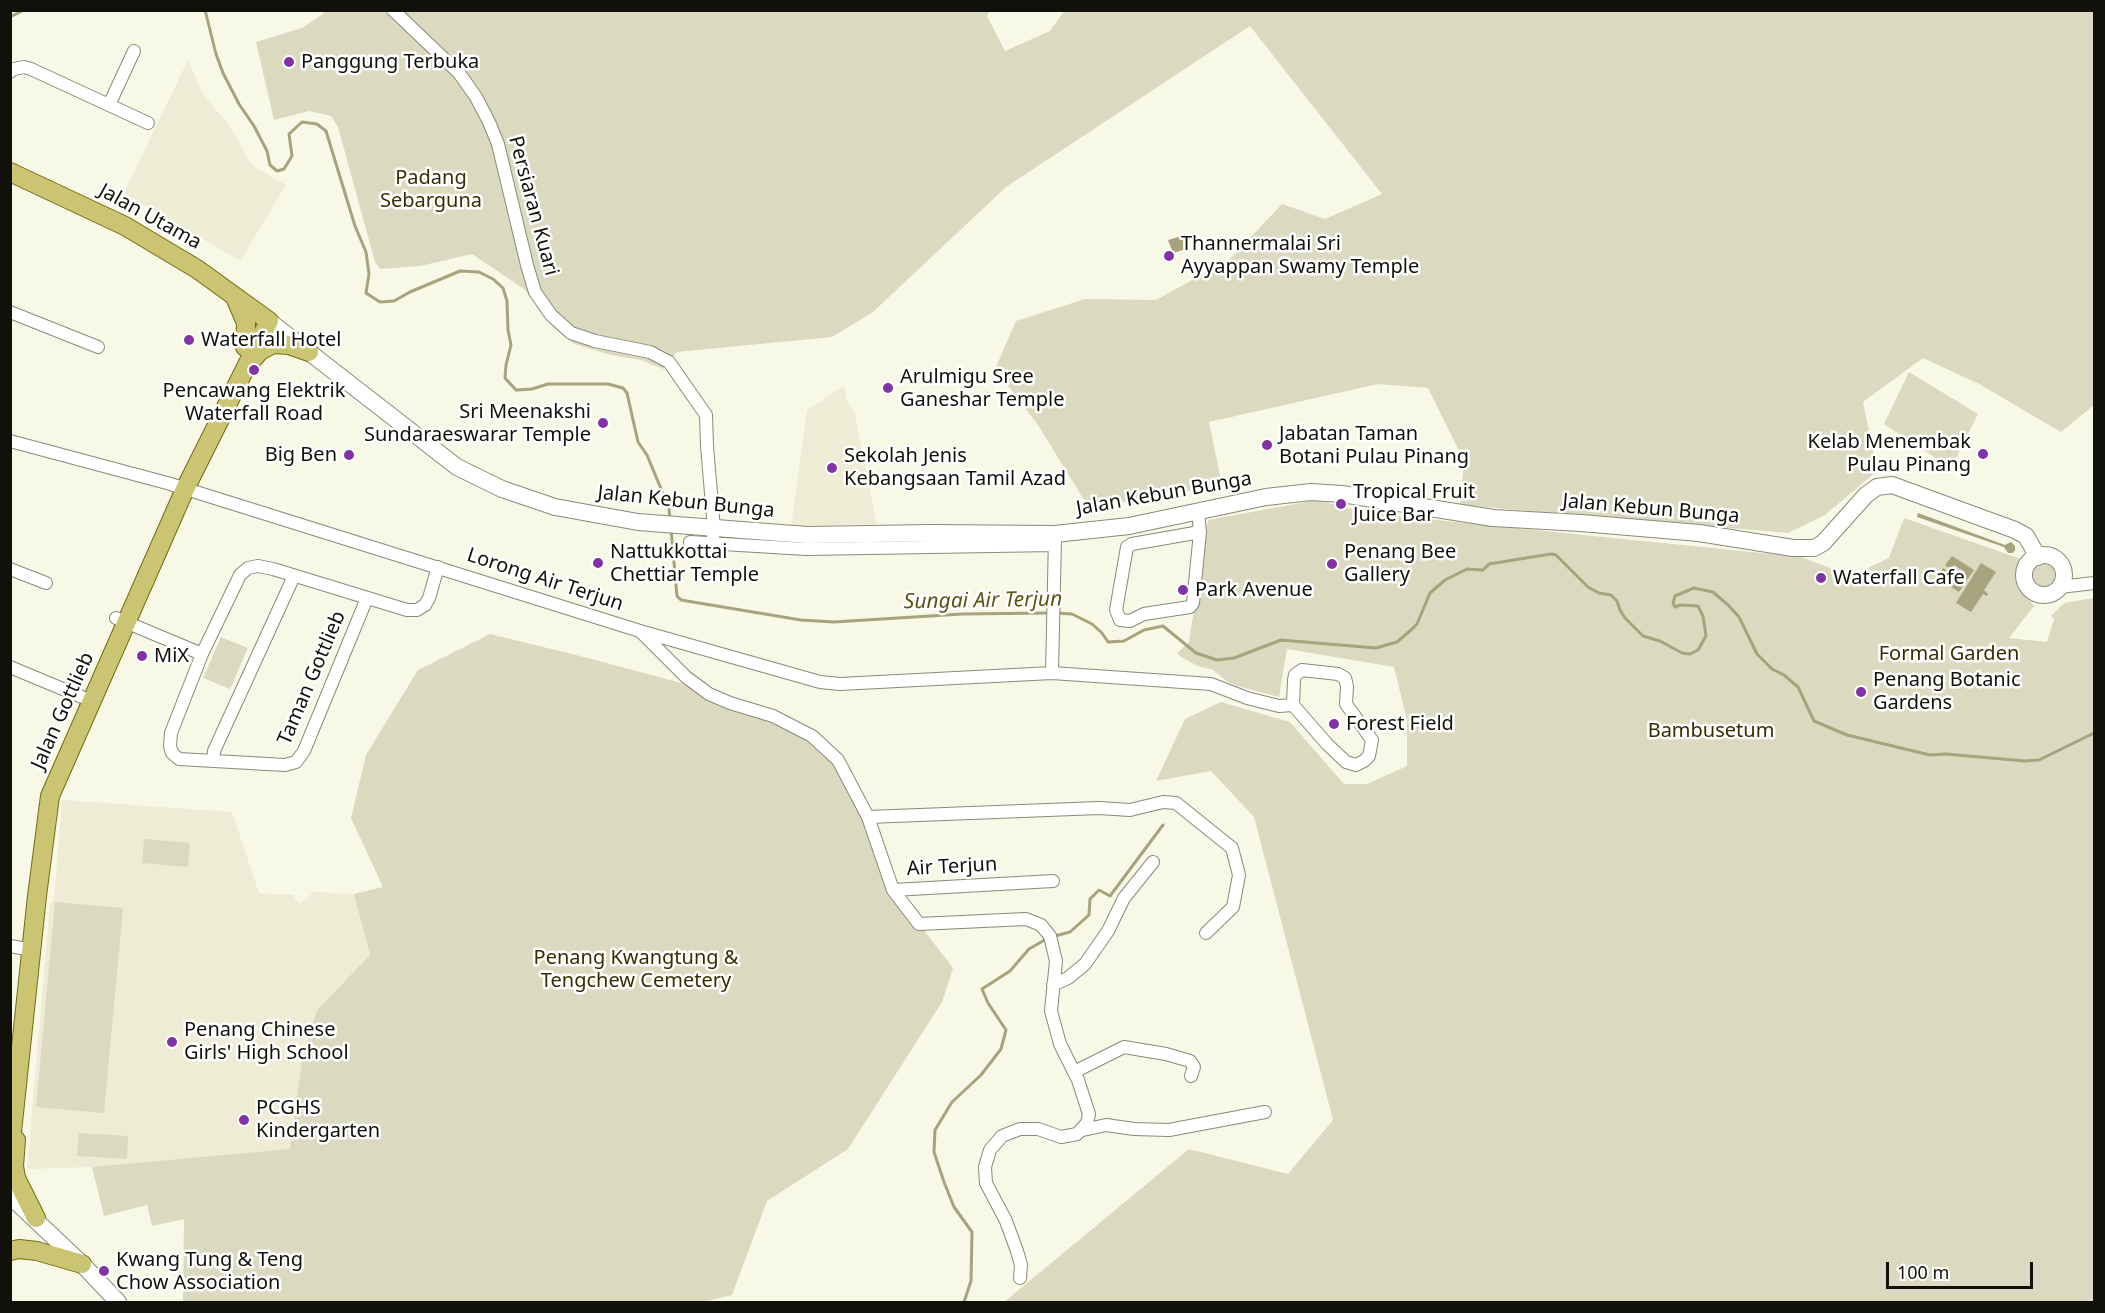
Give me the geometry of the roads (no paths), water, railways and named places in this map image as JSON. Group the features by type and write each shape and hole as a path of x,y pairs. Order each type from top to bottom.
{"main road":[{"name":"Jalan Utama","path":"10,172 125,226 197,269 265,318"},
{"path":"234,296 246,323 246,356 273,344 289,345 309,352"},
{"name":"Jalan Gottlieb","path":"10,1151 14,1124 21,948 50,796 122,620 181,487 265,318"},
{"name":"Jalan Gottlieb","path":"10,1064 29,864 40,794 46,773 122,620"},
{"path":"14,1124 16,1143 14,1172 36,1218"},
{"path":"10,1251 19,1249 37,1251 82,1263"}],"street":[{"name":"Persiaran Kuari","path":"393,10 459,73 476,97 489,122 498,144 526,265 536,292 551,315 571,333 595,341 650,352 669,362 701,406 706,415 713,536"},
{"path":"109,105 134,51"},
{"path":"10,72 14,69 31,69 148,123"},
{"path":"10,312 98,347"},
{"name":"Jalan Kebun Bunga","path":"265,318 457,467 502,489 555,507 678,526 713,536 807,535 1055,539 1266,497 1311,492 1342,494 1493,518 1699,532 1793,548 1814,548 1823,543 1858,502 1877,487 1892,484 2015,530 2026,536 2038,557"},
{"name":"Lorong Air Terjun","path":"10,441 181,487 640,631 820,682 840,684 1052,673 1211,684 1247,698 1279,706 1293,705"},
{"path":"1198,512 1200,532 1192,605 1186,609 1144,614 1130,621 1120,620 1116,610 1128,546 1200,532"},
{"path":"690,542 713,536"},
{"path":"1052,673 1055,539"},
{"path":"2060,587 2064,575 2060,563 2050,557 2038,557 2028,565 2026,584 2042,595 2049,595 2060,587 2094,583"},
{"name":"Taman Gottlieb","path":"367,598 301,757 296,762 285,765 179,759 172,753 171,733 202,654 240,574 248,568 258,566 273,569 407,610 417,610 425,605 429,598 438,567"},
{"path":"10,569 46,583"},
{"path":"213,761 214,751 294,576"},
{"path":"122,620 202,654"},
{"name":"Air Terjun","path":"640,631 686,677 709,694 773,716 812,736 838,760 868,817 893,890 1053,881"},
{"path":"10,667 82,697"},
{"path":"1306,670 1342,675 1346,682 1346,704 1372,740 1369,756 1360,764 1346,762 1293,705 1294,680 1298,672 1306,670"},
{"path":"868,817 1099,808 1130,810 1163,802 1176,803 1232,848 1239,875 1233,907 1206,933"},
{"path":"1053,985 1068,978 1085,964 1108,932 1125,898 1153,862"},
{"path":"893,890 919,924 1026,919 1041,925 1052,940 1056,961 1051,1011 1060,1044 1074,1072 1089,1114 1088,1123 1083,1130"},
{"path":"1074,1072 1124,1047 1190,1061 1194,1067 1191,1076"},
{"path":"1020,1278 1021,1265 1017,1251 1006,1221 986,1183 985,1167 990,1150 1002,1136 1020,1129 1038,1129 1060,1137 1069,1137 1083,1130 1106,1125 1169,1130 1265,1112"},
{"path":"1089,1114 1106,1125"},
{"path":"10,1196 82,1263 117,1301"}],"waterway":[{"name":"Sungai Air Terjun","path":"10,17 24,10"},
{"name":"Sungai Air Terjun","path":"205,10 223,73 267,151 270,165 277,171 284,169 292,156 289,134 302,122 317,124 326,131 355,226 366,252 369,274 366,293 380,302 394,301 460,271 479,272 493,279 503,288 507,301 511,345 505,378 516,390 532,389 548,384 608,384 623,388 627,393 638,442 647,455 669,508 670,520"},
{"name":"Sungai Air Terjun","path":"671,529 677,596 681,600 801,620 834,622 962,614 1049,613"},
{"name":"Sungai Air Terjun","path":"1056,613 1072,614 1092,624 1108,642 1124,641 1144,630 1163,626 1196,653 1217,660 1234,658 1281,640 1376,648 1397,642 1411,630 1417,624 1430,593 1445,580 1467,569 1483,570 1489,564 1551,554 1556,555 1588,587 1599,593 1611,595 1617,601 1625,618 1643,636 1660,641 1682,653 1690,654 1698,650 1706,636 1703,616 1698,606 1675,607 1673,603 1675,596 1694,588 1713,592 1739,617 1757,654 1772,669 1784,675 1798,687 1814,721 1847,735 1930,755 1946,754 2025,761 2039,760 2094,733"},
{"path":"1055,936 1070,932 1089,915 1090,899 1099,890 1110,896 1163,825"},
{"path":"964,1302 971,1281 972,1232 954,1207 944,1182 934,1152 935,1130 952,1102 981,1075 1001,1049 1006,1030 988,1003 982,989 1010,971 1029,949 1048,938"}],"place":[{"name":"Panggung Terbuka","path":"289,62"},
{"name":"Thannermalai Sri Ayyappan Swamy Temple","path":"1169,256"},
{"name":"Waterfall Hotel","path":"189,340"},
{"name":"Pencawang Elektrik Waterfall Road","path":"254,370"},
{"name":"Arulmigu Sree Ganeshar Temple","path":"888,388"},
{"name":"Sri Meenakshi Sundaraeswarar Temple","path":"603,423"},
{"name":"Jabatan Taman Botani Pulau Pinang","path":"1267,445"},
{"name":"Kelab Menembak Pulau Pinang","path":"1983,454"},
{"name":"Big Ben","path":"349,455"},
{"name":"Sekolah Jenis Kebangsaan Tamil Azad","path":"832,468"},
{"name":"Tropical Fruit Juice Bar","path":"1341,504"},
{"name":"Nattukkottai Chettiar Temple","path":"598,563"},
{"name":"Penang Bee Gallery","path":"1332,564"},
{"name":"Waterfall Cafe","path":"1821,578"},
{"name":"Park Avenue","path":"1183,590"},
{"name":"MiX","path":"142,656"},
{"name":"Penang Botanic Gardens","path":"1861,692"},
{"name":"Forest Field","path":"1334,724"},
{"name":"Penang Chinese Girls' High School","path":"172,1042"},
{"name":"PCGHS Kindergarten","path":"244,1120"},
{"name":"Kwang Tung & Teng Chow Association","path":"104,1271"}],"park label":[{"name":"Padang Sebarguna","path":"431,190"},
{"name":"Formal Garden","path":"1949,654"},
{"name":"Bambusetum","path":"1711,731"},
{"name":"Penang Kwangtung & Tengchew Cemetery","path":"636,970"}]}
